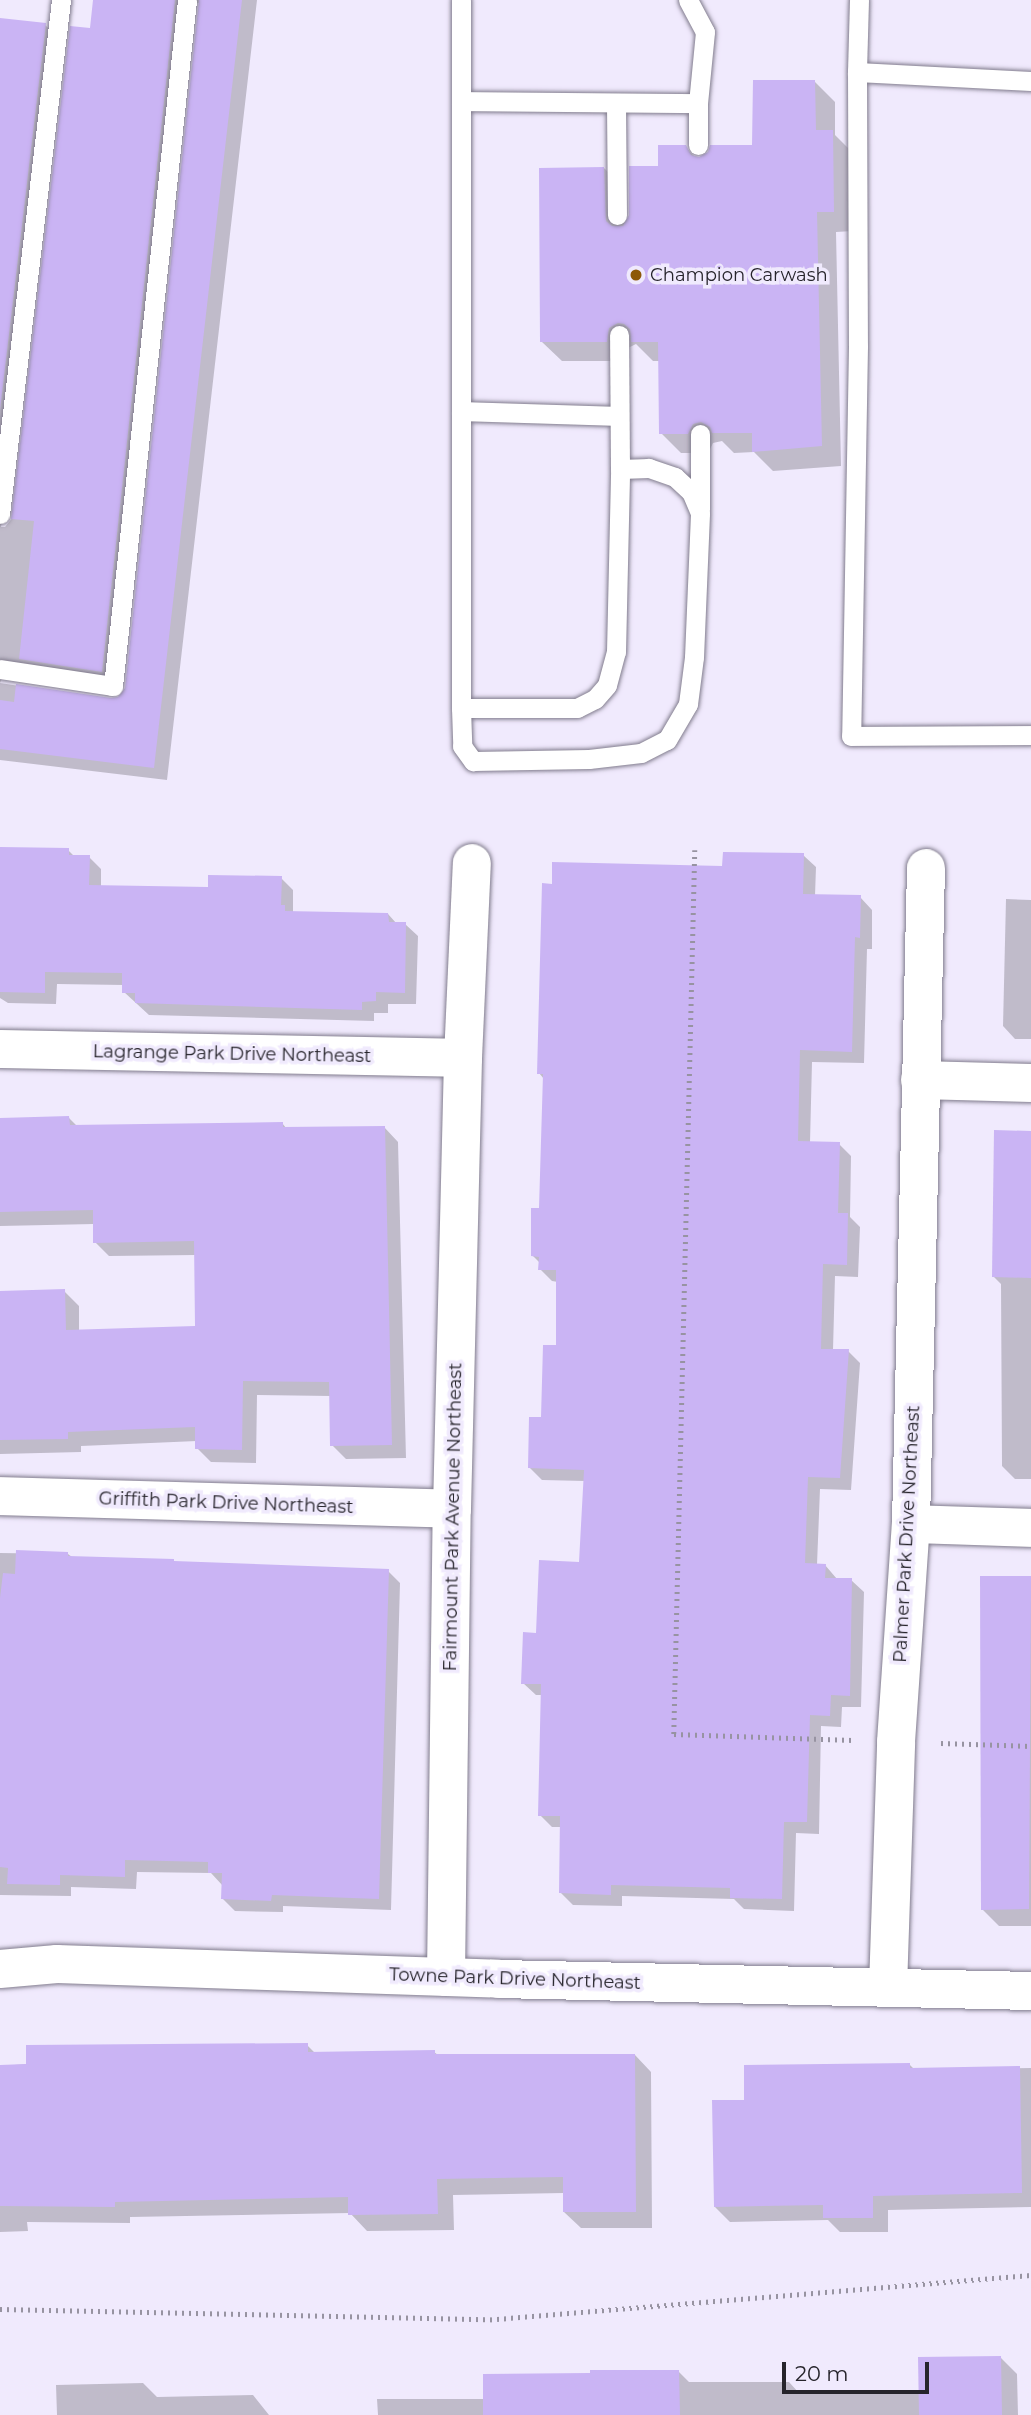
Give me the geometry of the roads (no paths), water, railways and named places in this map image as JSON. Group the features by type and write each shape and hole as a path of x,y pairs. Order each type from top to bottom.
{"street":[{"name":"Fairmount Park Avenue Northeast","path":"446,1977 452,1509 463,1058 472,863"},
{"name":"Palmer Park Drive Northeast","path":"888,1988 896,1742 911,1524 926,867"},
{"name":"Lagrange Park Drive Northeast","path":"0,1049 463,1058"},
{"path":"920,1080 1031,1083"},
{"name":"Griffith Park Drive Northeast","path":"0,1496 452,1509"},
{"path":"911,1524 1031,1528"},
{"name":"Towne Park Drive Northeast","path":"0,1969 57,1964 446,1977 1031,1991"}],"lane":[{"path":"0,513 6,405 61,0"},
{"path":"0,669 113,686 187,0"},
{"path":"461,0 461,708 462,746 473,761 511,762 641,753 667,740 688,704 692,689 700,513 700,434"},
{"path":"688,0 705,32 698,103 698,145"},
{"path":"859,0 858,346 851,736 1031,736"},
{"path":"857,72 1031,81"},
{"path":"461,101 698,103"},
{"path":"616,104 617,215"},
{"path":"461,708 577,708 595,699 607,685 616,652 620,469 619,335"},
{"path":"461,411 620,416"},
{"path":"620,469 649,468 675,477 691,492 700,513"}],"place":[{"name":"Champion Carwash","path":"636,275"}]}
